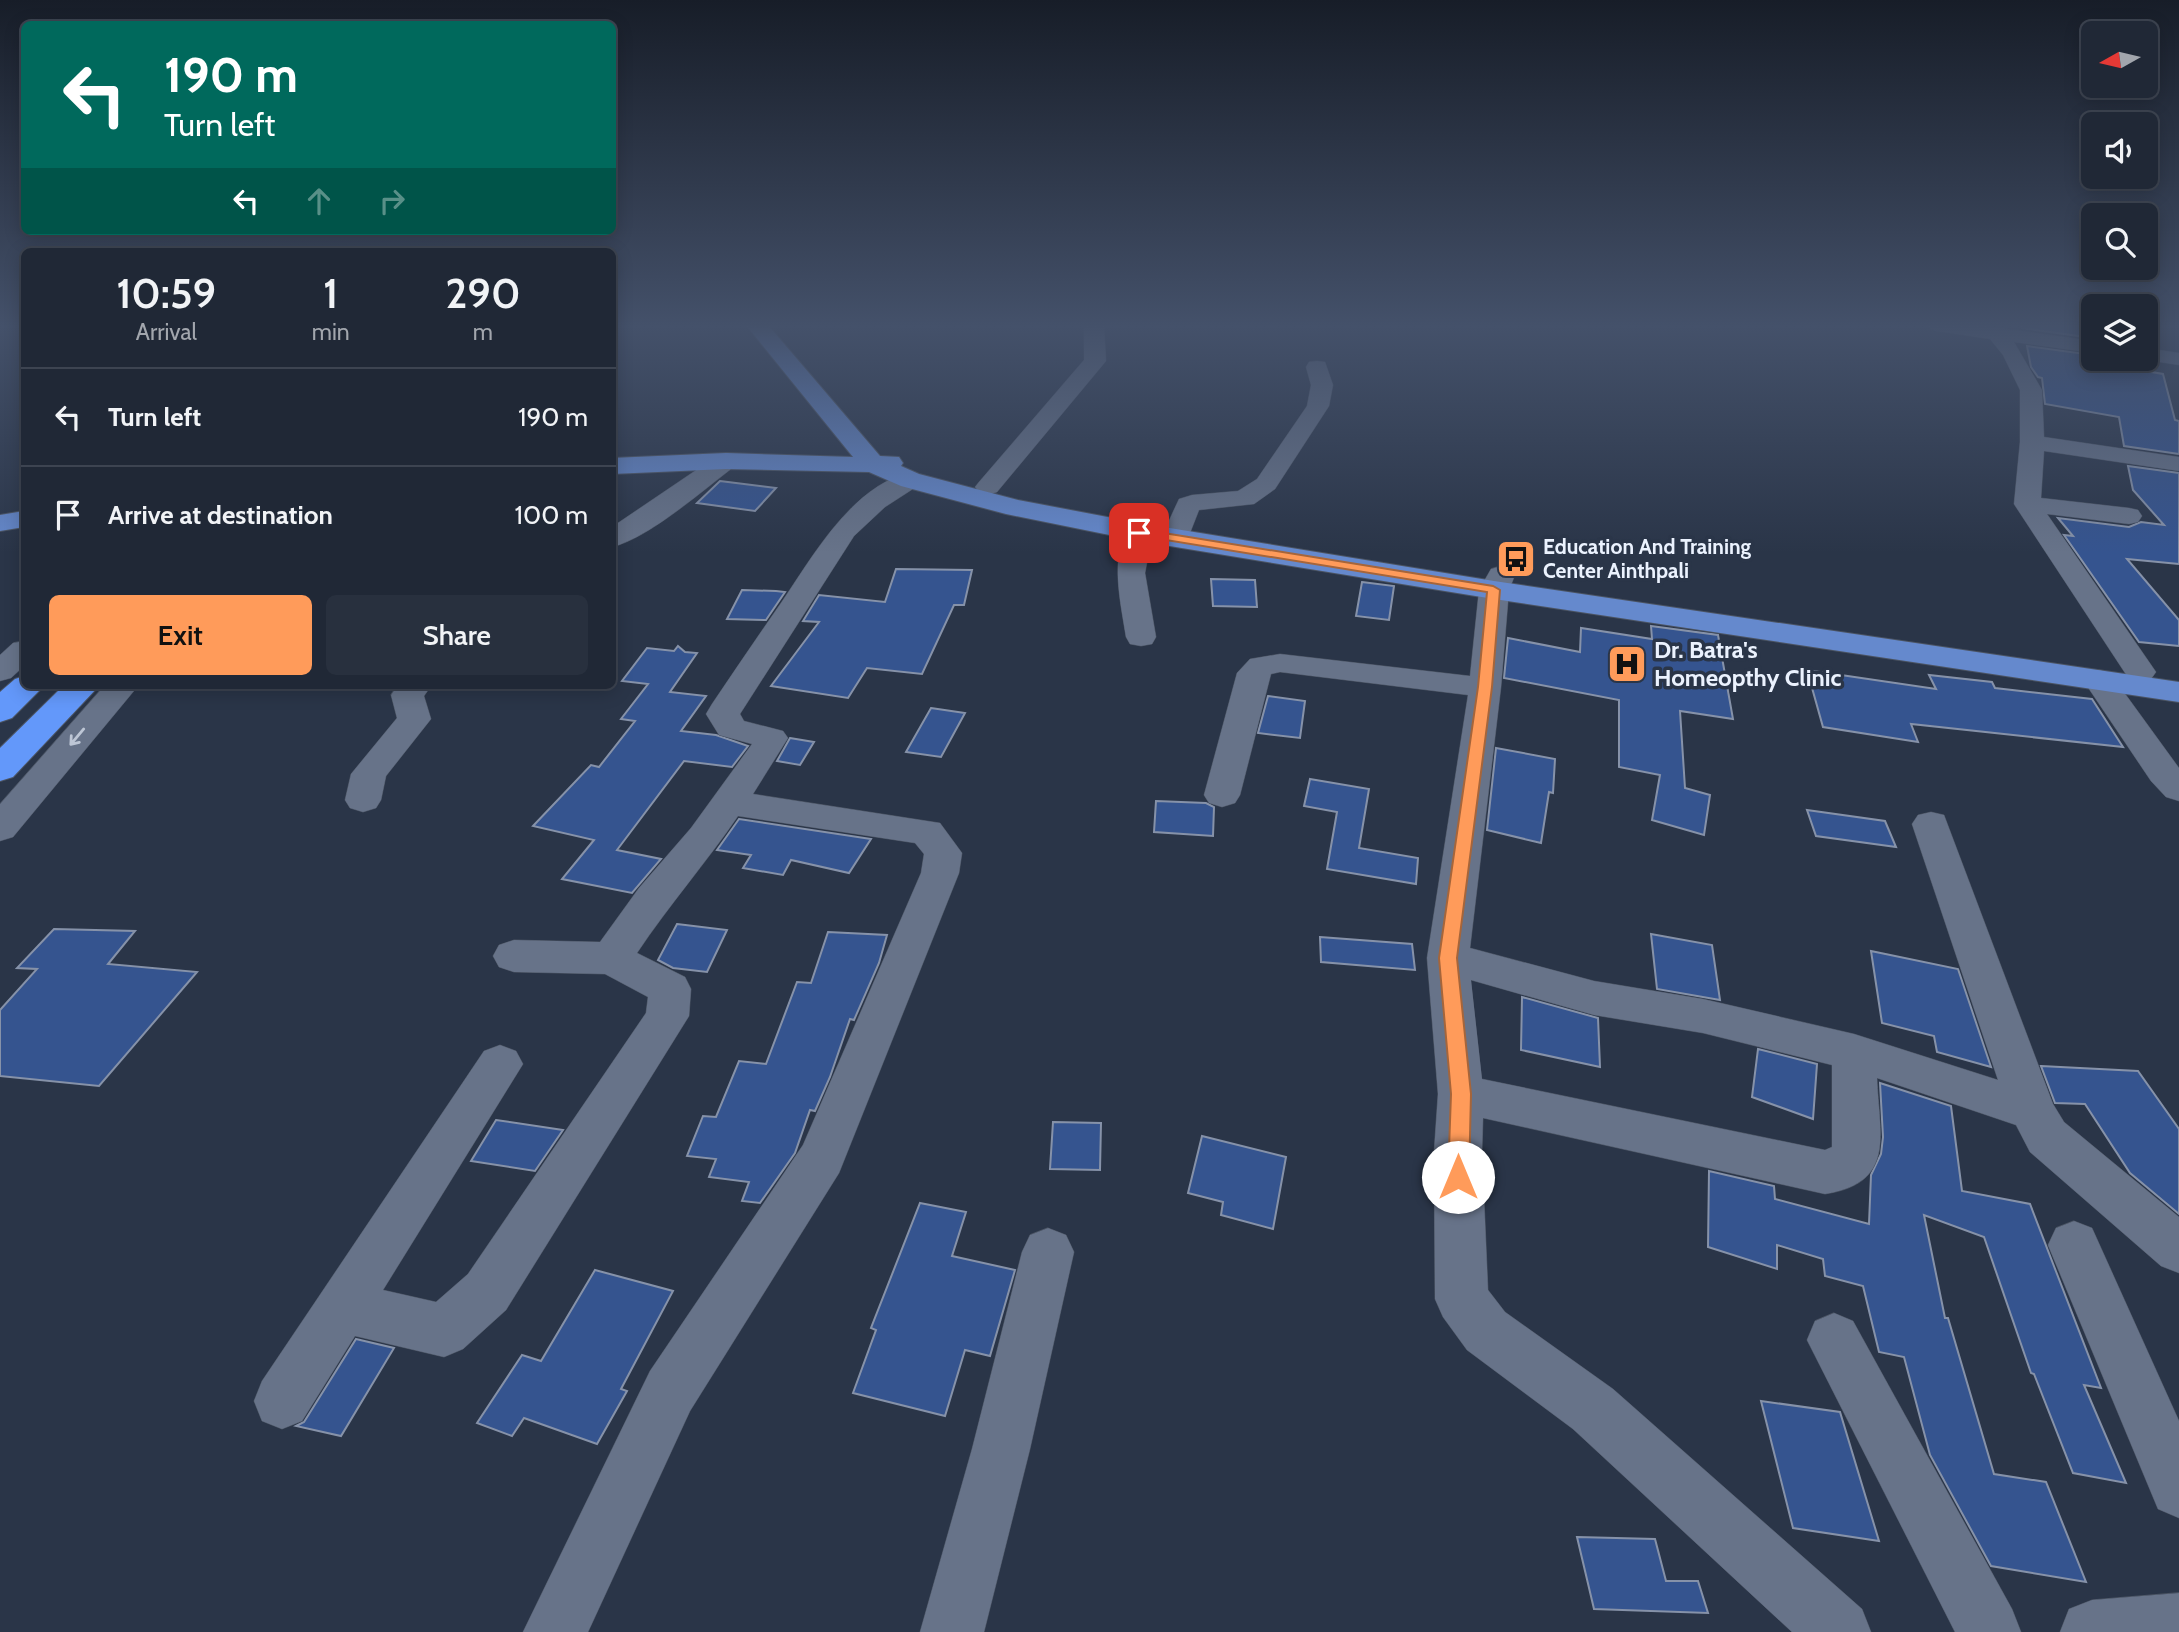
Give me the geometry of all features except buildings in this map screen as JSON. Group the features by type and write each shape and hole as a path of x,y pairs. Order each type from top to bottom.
{"highway":[{"path":"0,711 24,689"},
{"path":"0,769 79,689"}],"main road":[{"path":"821,401 867,456"},
{"path":"616,466 867,456 1016,509 1139,533 2179,678"},
{"path":"907,471 1060,505 1180,527 1497,582 2179,692"},
{"path":"0,523 21,520"}],"street":[{"path":"988,487 1061,401"},
{"path":"1180,527 1188,505 1245,498 1266,484 1319,401"},
{"path":"2031,401 2032,442 2027,504 2140,672"},
{"path":"2032,442 2179,464"},
{"path":"616,537 643,521 726,461"},
{"path":"611,958 771,738 732,728 723,714 728,704 844,531 907,471"},
{"path":"2027,504 2129,516"},
{"path":"1139,533 1131,573 1140,637"},
{"path":"1497,582 1448,958 1461,1094 1458,1152 1462,1299 1486,1331 1593,1409 1839,1632"},
{"path":"0,671 21,653"},
{"path":"1222,795 1253,673 1261,666 1280,663 1485,687"},
{"path":"2099,680 2163,773 2179,789"},
{"path":"0,828 119,689"},
{"path":"363,800 369,774 414,719 407,695 412,689"},
{"path":"555,1632 670,1391 822,1158 940,873 943,853 927,832 727,802"},
{"path":"1931,824 2032,1111 2047,1137 2179,1249"},
{"path":"343,1307 444,1330 487,1292 667,1016 670,989 611,958 514,957"},
{"path":"1448,958 1594,998 1703,1016 1854,1052 2032,1111"},
{"path":"1461,1094 1825,1172 1839,1170 1856,1157 1854,1052"},
{"path":"282,1401 500,1064"},
{"path":"2074,1245 2179,1488"},
{"path":"952,1632 1001,1448 1048,1252"},
{"path":"1834,1340 1989,1632"},
{"path":"2092,1632 2179,1625"}],"place":[{"name":"Education And Training Center Ainthpali","path":"1516,559"},
{"name":"Dr. Batra's Homeopthy Clinic","path":"1627,664"}],"route":[{"path":"1139,533 1493,590 1485,687 1448,958 1461,1094 1458,1177"}]}
